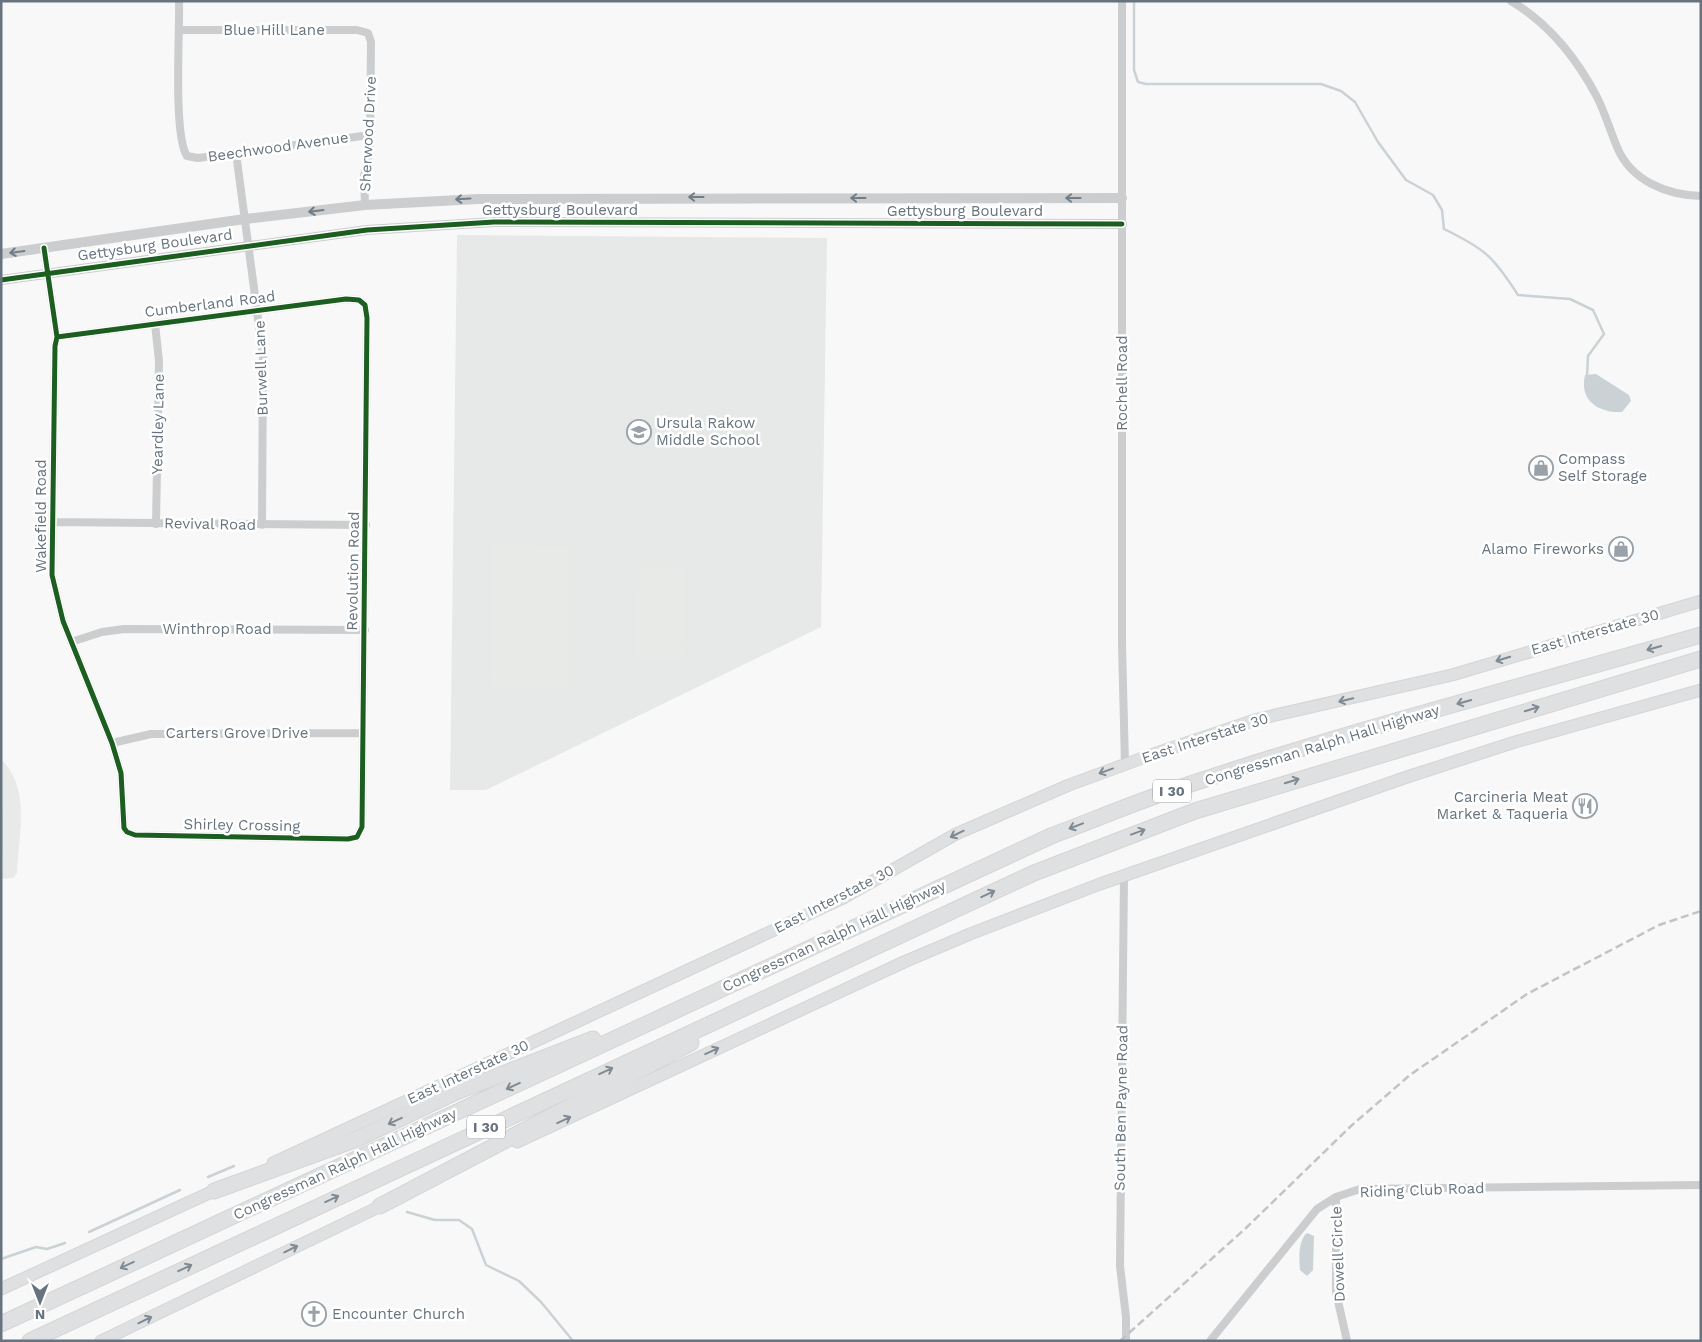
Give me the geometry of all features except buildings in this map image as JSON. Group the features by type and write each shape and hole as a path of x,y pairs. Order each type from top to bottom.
{"highway":[{"name":"Congressman Ralph Hall Highway","path":"1,1324 1051,836 1160,795 1384,724 1701,635"},
{"name":"Congressman Ralph Hall Highway","path":"30,1341 1034,873 1195,811 1701,659"},
{"path":"1646,674 1676,675 1701,669"},
{"path":"380,1206 619,1080 944,915"},
{"path":"214,1191 357,1139 465,1089 563,1049 668,1013"}],"main road":[{"name":"East Interstate 30","path":"1,1289 843,898 956,834 1062,787 1258,719 1452,675 1701,601"},
{"path":"101,1341 380,1206 904,962 970,934 1124,875 1406,777 1515,742 1701,690"}],"street":[{"path":"179,1 180,30"},
{"name":"Rochell Road","path":"1122,1 1122,645 1125,764"},
{"path":"1516,2 1549,30 1564,46 1597,97 1618,149 1628,164 1644,179 1662,190 1681,195 1701,196"},
{"name":"Blue Hill Lane","path":"180,30 358,30 368,33"},
{"name":"Beechwood Avenue","path":"180,30 179,114 184,151 187,156 198,158 370,135"},
{"name":"Sherwood Drive","path":"365,205 364,176 370,135 371,42 368,33"},
{"name":"Burwell Lane","path":"236,153 259,311 263,356 262,525"},
{"name":"Gettysburg Boulevard","path":"1,254 245,219 365,205 478,198 1122,198"},
{"name":"Gettysburg Boulevard","path":"1,280 367,230 494,222 1122,224"},
{"name":"Wakefield Road","path":"44,248 57,337 55,346 52,576 59,607 71,642 112,743 121,773 123,823 127,832"},
{"name":"Cumberland Road","path":"57,337 346,299 359,300 365,305"},
{"name":"Revolution Road","path":"358,837 362,827 365,630 367,318 365,305"},
{"name":"Yeardley Lane","path":"155,324 160,361 156,524"},
{"name":"Revival Road","path":"53,522 366,525"},
{"name":"Winthrop Road","path":"71,642 102,632 124,629 365,630"},
{"name":"Carters Grove Drive","path":"112,743 151,734 362,733"},
{"name":"Shirley Crossing","path":"127,832 144,836 348,839 358,837"},
{"name":"South Ben Payne Road","path":"1124,875 1120,1266 1127,1322 1126,1341"},
{"name":"Riding Club Road","path":"1210,1341 1316,1209 1336,1197 1360,1189 1701,1185"},
{"name":"Dowell Circle","path":"1336,1197 1336,1292 1347,1341"}],"shaded area":[{"name":"Ursula Rakow Middle School","path":"457,235 827,238 821,627 486,790 450,790"},
{"path":"1596,374 1629,395 1631,401 1622,412 1605,410 1592,403 1588,398 1584,384 1585,375"},
{"path":"493,544 570,547 567,689 491,687"},
{"path":"638,568 684,569 682,660 637,660"},
{"path":"1,759 11,771 17,785 20,799 21,828 17,873 13,878 1,879"},
{"path":"1307,1233 1314,1236 1313,1270 1307,1276 1300,1270 1299,1255 1302,1240"}],"waterway":[{"path":"1134,1 1134,70 1138,82 1146,84 1321,84 1341,91 1355,102 1378,142 1406,180 1433,195 1442,210 1444,229 1479,248 1487,255 1502,271 1518,295 1570,299 1593,310 1604,334 1588,356 1587,377"},
{"path":"1,815 1,850"},
{"path":"208,1177 234,1166"},
{"path":"89,1232 180,1190"},
{"path":"407,1212 435,1220 459,1220 472,1229 486,1265 519,1281 541,1302 573,1341"},
{"path":"1,1259 36,1247 47,1249 65,1243"}],"railway":[{"path":"1120,1341 1246,1228 1351,1126 1410,1075 1527,994 1659,925 1701,911"}],"cycle path":[{"path":"1,280 367,230 494,222 1122,224"},
{"path":"44,248 57,337 55,346 52,575 63,621 112,743 121,773 124,828 127,832 135,835 348,839 357,837 362,827 367,318 365,305 359,300 346,299 57,337"}],"place":[{"name":"Ursula Rakow Middle School","path":"639,432"},
{"name":"Compass Self Storage","path":"1541,468"},
{"name":"Alamo Fireworks","path":"1621,549"},
{"name":"Carcineria Meat Market & Taqueria","path":"1585,806"},
{"name":"Encounter Church","path":"314,1314"}]}
